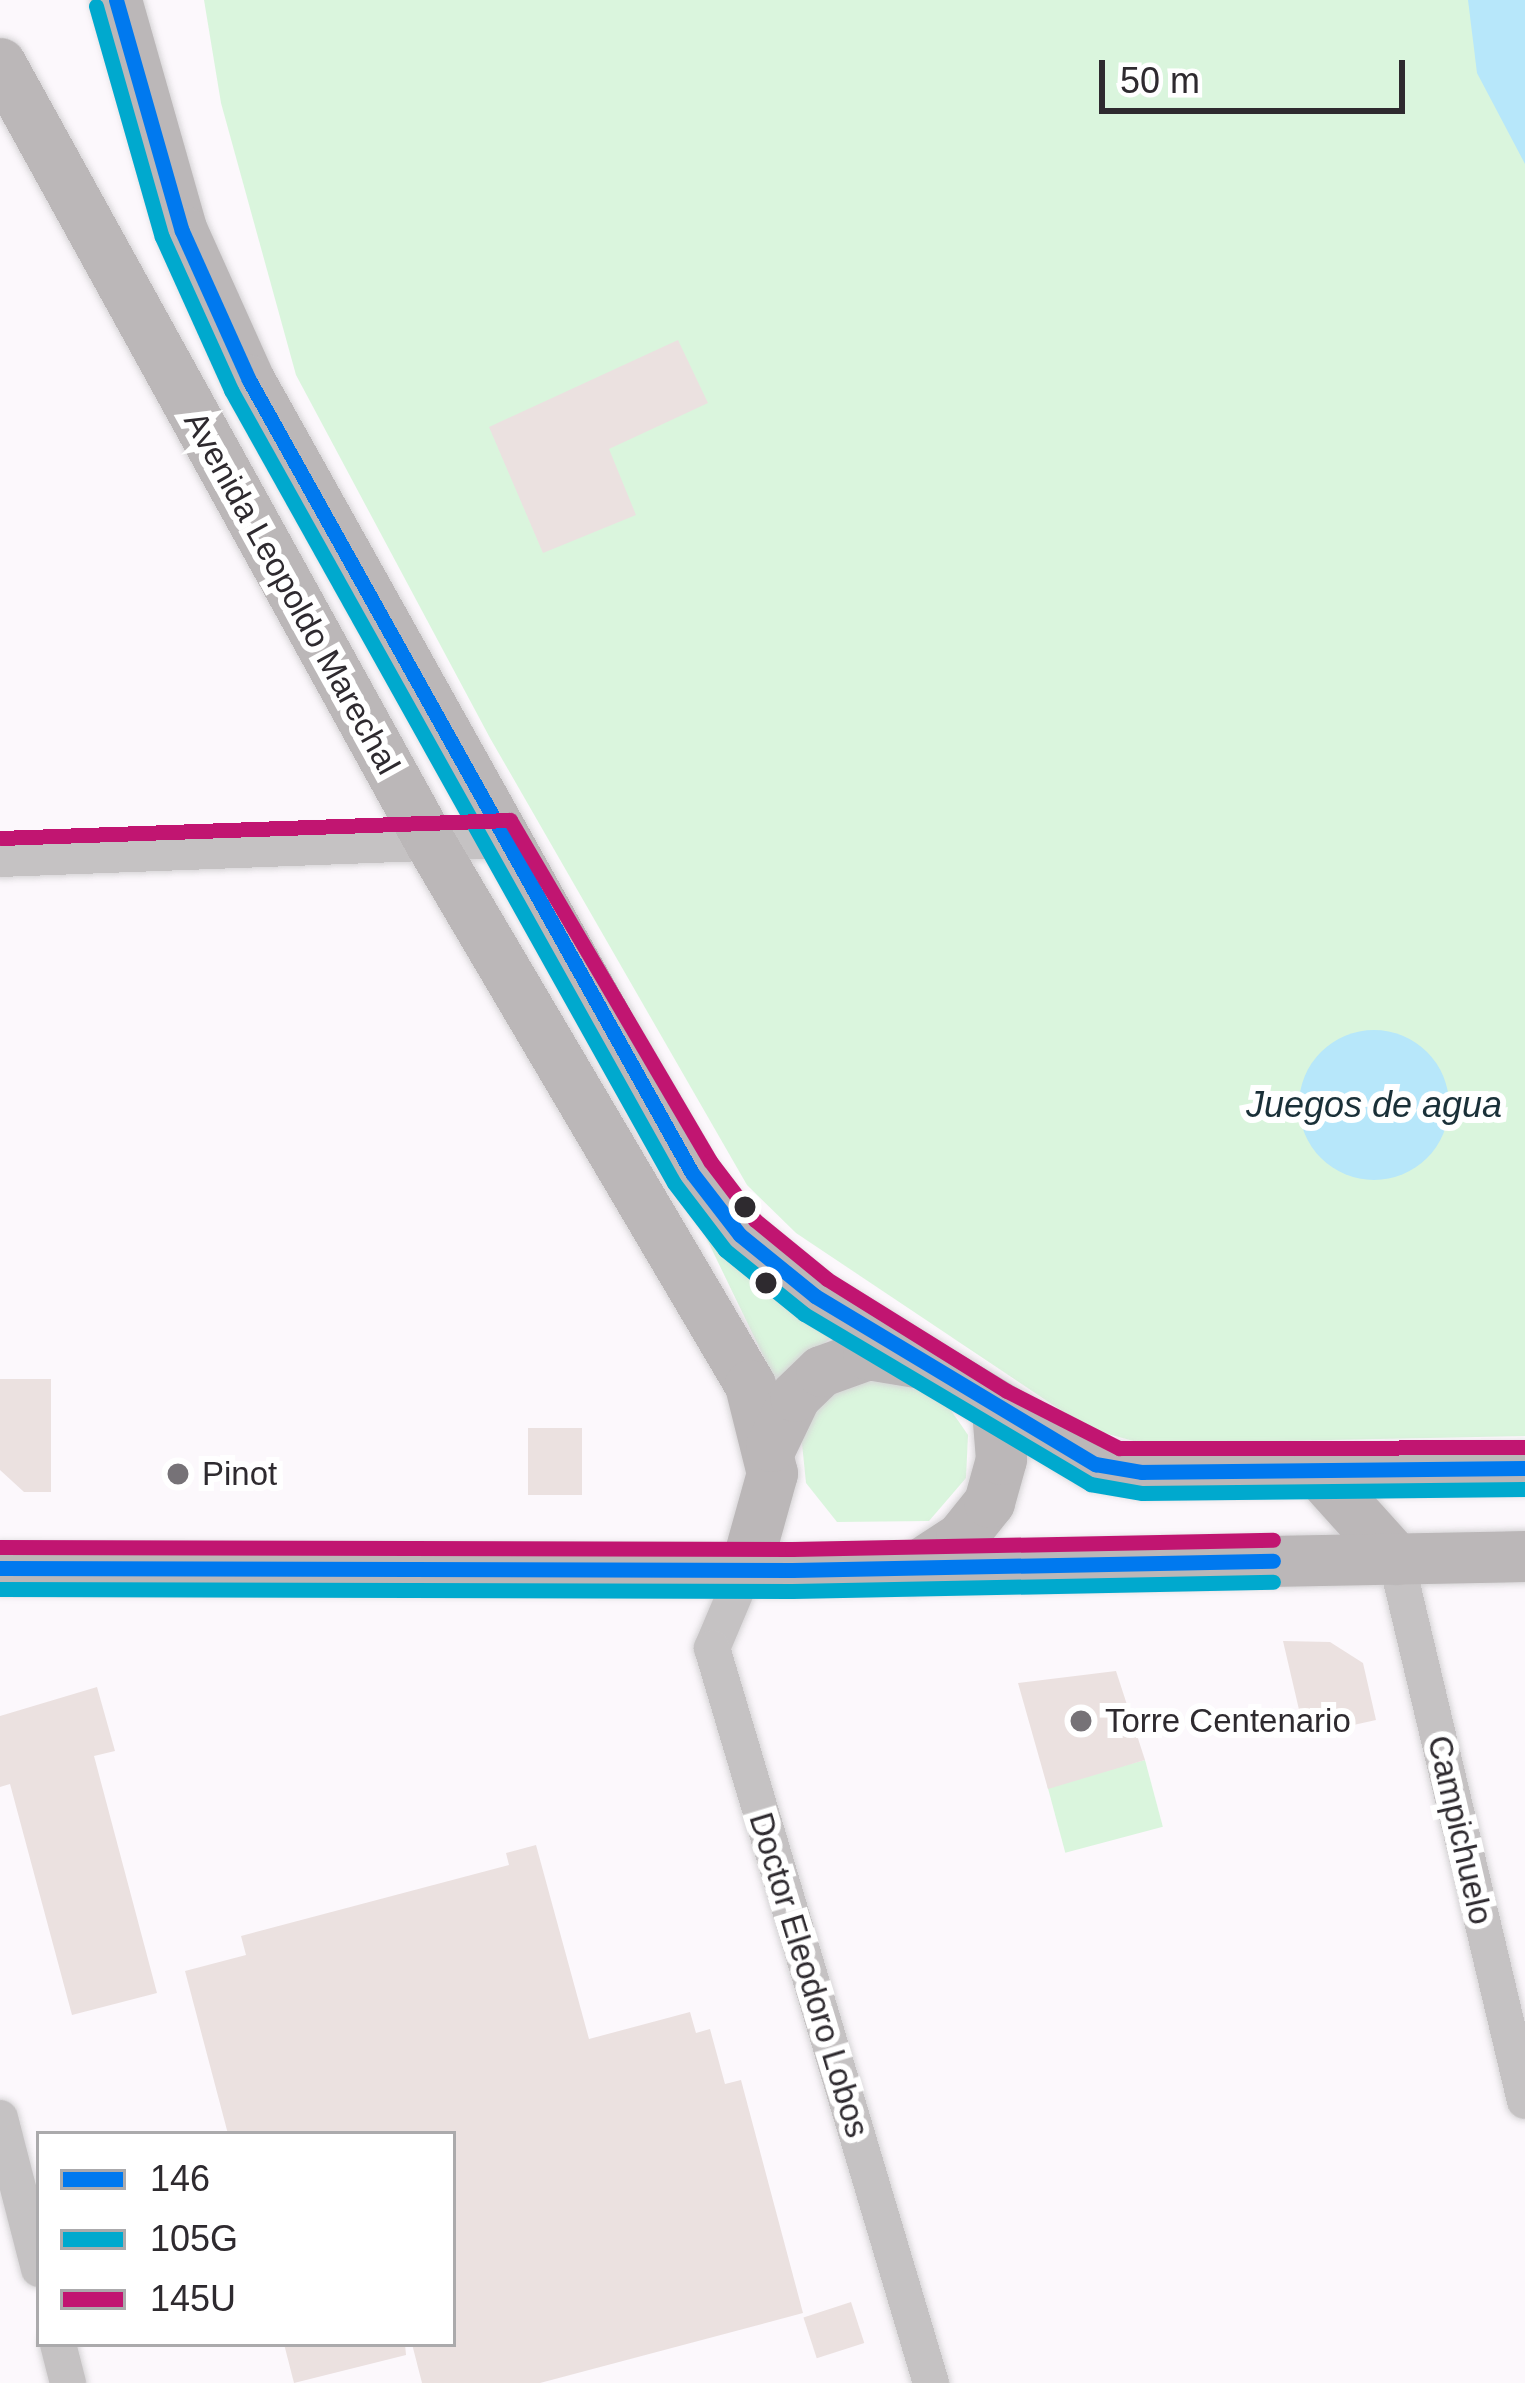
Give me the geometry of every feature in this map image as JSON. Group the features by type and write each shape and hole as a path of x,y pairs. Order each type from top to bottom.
{"main road":[{"name":"Avenida Leopoldo Marechal","path":"116,0 182,231 224,328 503,840 725,1219 815,1296 997,1408 1114,1469 1525,1468"},
{"name":"Avenida Leopoldo Marechal","path":"0,63 431,844 730,1350 771,1446 771,1493 745,1570"},
{"path":"771,1446 802,1387 841,1360 882,1354 939,1370"},
{"path":"912,1569 961,1537 989,1502 1001,1460 997,1408"},
{"path":"1316,1470 1396,1558"},
{"path":"0,1568 912,1569 1525,1556"}],"street":[{"path":"0,859 503,840"},
{"name":"Campichuelo","path":"1396,1558 1525,2102"},
{"name":"Doctor Eleodoro Lobos","path":"745,1570 712,1648 931,2383"},
{"path":"0,2119 36,2257"},
{"path":"59,2347 68,2383"}],"green space":[{"path":"204,0 1525,0 1525,1436 1145,1444 1089,1429 796,1233 747,1185 490,738 296,375 221,103"},
{"path":"700,1225 743,1273 832,1337 776,1382"},
{"path":"862,1381 903,1382 948,1406 968,1435 966,1478 929,1521 837,1522 806,1483 801,1434 824,1398"},
{"path":"1145,1760 1163,1827 1065,1853 1047,1786"}],"water":[{"path":"1468,0 1525,0 1525,164 1477,73"},
{"name":"Juegos de agua","path":"1374,1030 1403,1036 1427,1052 1443,1076 1449,1105 1443,1134 1427,1158 1403,1174 1374,1180 1345,1174 1321,1158 1305,1134 1299,1105 1305,1076 1321,1052 1345,1036"}],"building":[{"path":"678,340 708,403 609,449 636,515 543,553 489,427"},
{"path":"0,1379 51,1379 51,1492 24,1492 0,1470"},
{"path":"528,1428 582,1428 582,1495 528,1495"},
{"path":"1283,1641 1330,1642 1363,1663 1376,1720 1331,1730 1326,1709 1300,1714"},
{"name":"Torre Centenario","path":"1116,1671 1145,1760 1048,1789 1018,1683"},
{"path":"97,1687 115,1751 94,1756 157,1993 72,2015 10,1784 0,1787 0,1716"},
{"path":"536,1845 589,2039 690,2012 696,2033 710,2029 725,2084 741,2080 803,2313 540,2383 422,2383 413,2347 456,2347 456,2131 227,2131 185,1971 246,1955 241,1936 509,1865 506,1853"},
{"path":"851,2302 864,2343 817,2358 803,2317"},
{"path":"285,2347 405,2347 406,2355 294,2383"}],"transit line":[{"name":"146","path":"116,0 182,231 249,380 692,1173 740,1235 815,1296 1095,1464 1142,1472 1525,1468"},
{"name":"105G","path":"96,6 162,237 231,390 674,1183 725,1250 804,1314 1090,1484 1142,1493 1525,1489"},
{"name":"145U","path":"0,838 510,820 710,1161 755,1220 827,1279 1007,1391 1119,1448 1525,1447"},
{"name":"145U","path":"0,1547 792,1549 1273,1540"},
{"name":"146","path":"0,1568 792,1570 1273,1561"},
{"name":"105G","path":"0,1589 792,1591 1273,1582"}],"place":[{"name":"Pinot","path":"178,1474"},
{"name":"Torre Centenario","path":"1081,1721"}]}
